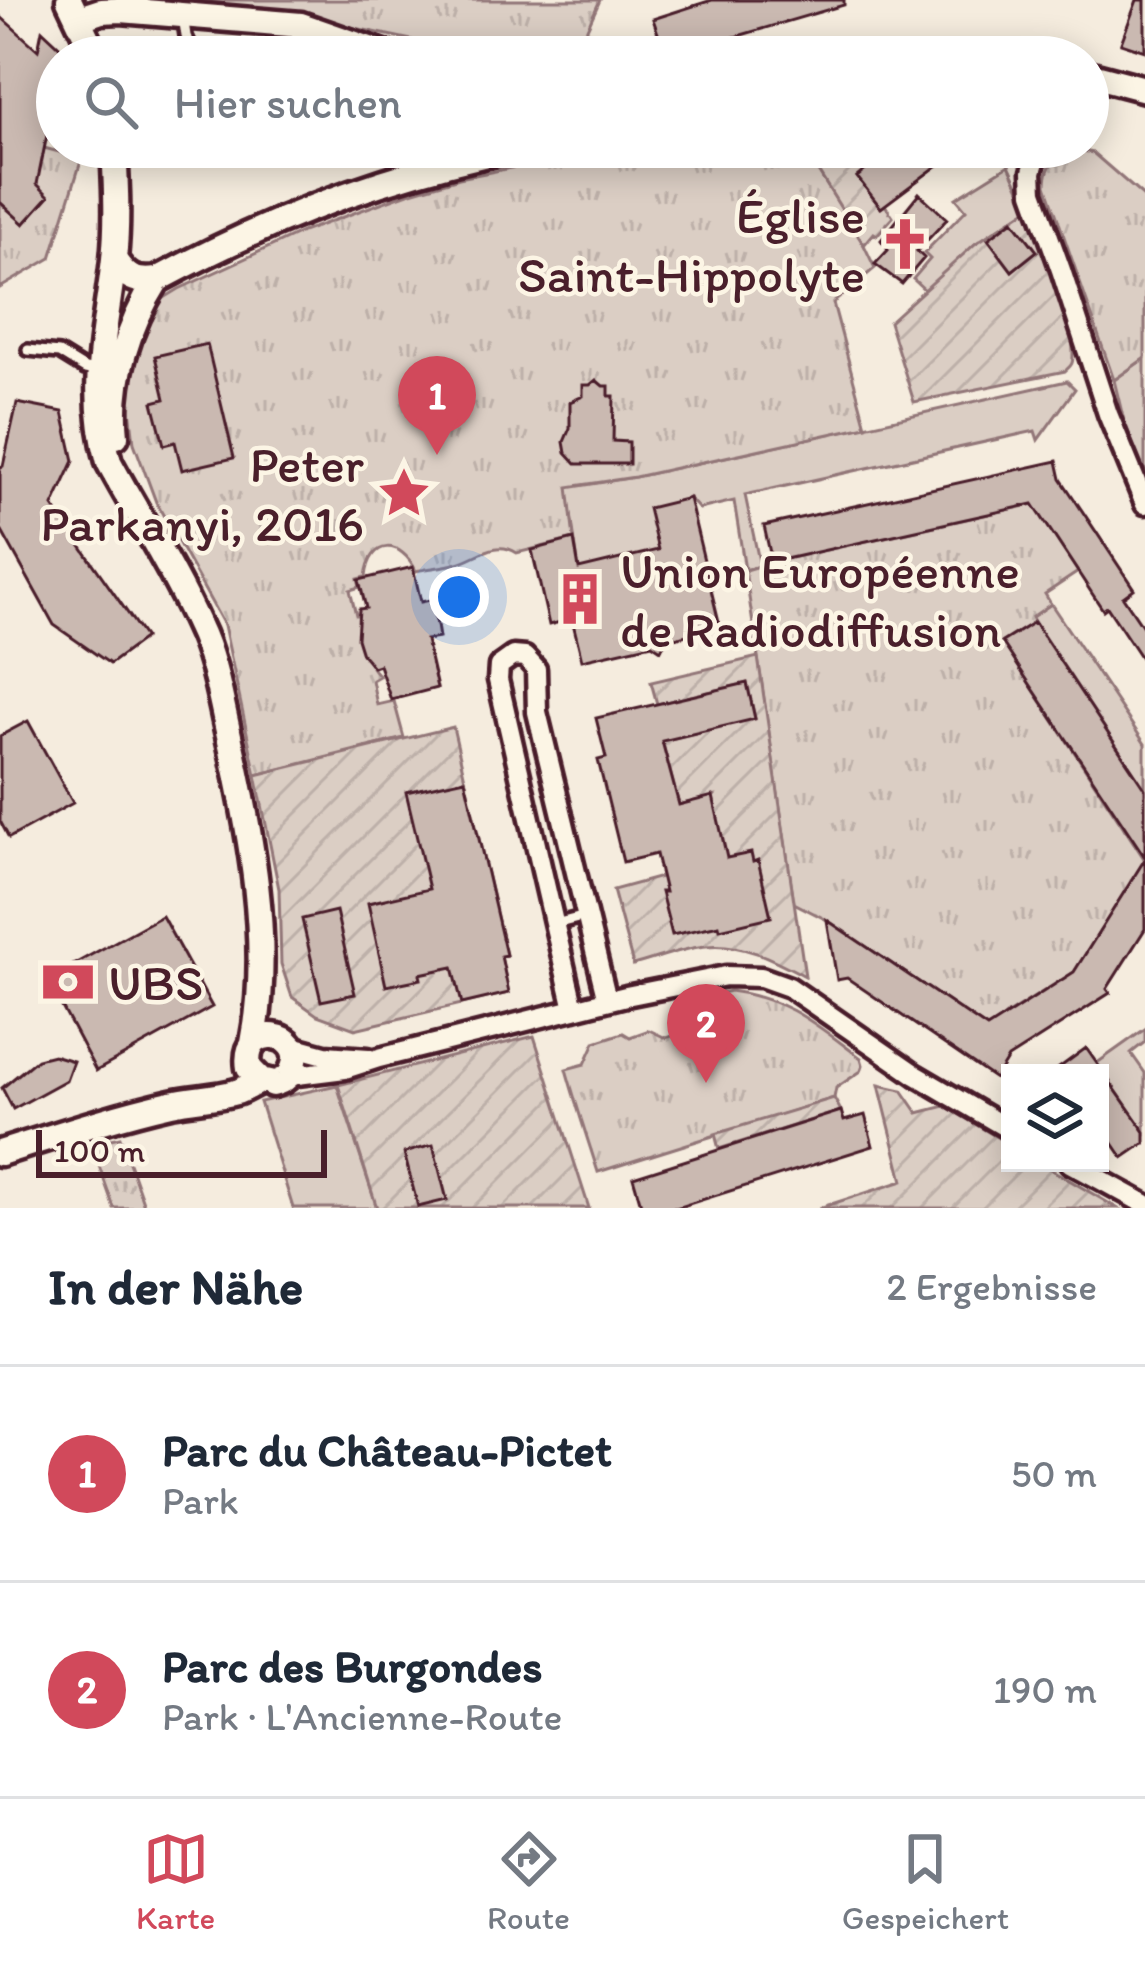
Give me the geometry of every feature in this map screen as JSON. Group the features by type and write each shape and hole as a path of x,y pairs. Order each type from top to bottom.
{"street":[{"path":"74,9 282,23 337,36"},
{"path":"1109,79 1145,88"},
{"path":"115,168 114,260 98,371 102,437 109,462 187,602 213,665 247,830 262,981 250,1051 254,1076 262,1082"},
{"path":"422,172 425,168"},
{"path":"114,260 124,275 139,283 158,280 293,216 433,168"},
{"path":"1033,168 1033,192 1108,414 1145,504"},
{"path":"125,491 114,414 119,377 131,330 158,280"},
{"path":"574,1009 498,680 499,666 513,656 525,657 536,669 537,712 608,1000"},
{"path":"0,1153 196,1097 231,1094 289,1076 345,1070 608,1000 743,975 776,981 800,993 916,1075 1001,1125"},
{"path":"262,981 295,1061 289,1076"},
{"path":"196,1097 225,1082 267,1035 325,1055 379,1058"},
{"path":"1086,1172 1145,1204"}],"lane":[{"path":"183,15 186,36"},
{"path":"308,36 318,29"},
{"path":"28,350 59,352 85,369 98,371"},
{"path":"555,924 586,916"}],"green space":[{"path":"132,0 600,0 582,36 393,36 299,16"},
{"path":"1109,167 1145,198 1145,358 1114,380 1046,185 1050,168"},
{"path":"39,168 79,168 51,258 0,288 0,203 24,223"},
{"path":"511,168 816,168 875,268 833,303 866,426 635,477 568,487 574,539 517,553 494,548 458,563 416,571 402,553 387,547 380,550 373,555 366,577 358,579 360,587 350,590 356,615 361,615 365,655 379,676 372,680 377,705 394,701 404,738 256,775 224,625 156,502 134,443 129,400 135,352 156,303 179,289 302,232 459,178"},
{"path":"816,168 868,168 857,177 893,217 864,245"},
{"path":"1010,168 1029,208 975,244 926,291 913,279 930,259 924,253 966,210 956,198"},
{"path":"1029,208 1063,302 1072,340 1071,364 1065,371 914,402 889,322 975,244"},
{"path":"1145,358 1145,478 1114,380"},
{"path":"1067,381 1075,389 1038,440 1035,431 745,495 760,566 745,570 734,501 699,509 689,498 658,551 579,570 567,488"},
{"path":"1039,503 1043,519 1078,572 1045,594 1051,604 1003,643 1145,860 1074,972 990,1030 827,920 794,903 745,570"},
{"path":"1051,604 1145,744 1145,789 1031,617"},
{"path":"758,657 805,976 758,954 719,945 633,965 613,890 661,877 656,854 713,797 679,805 662,741 755,718 747,683 657,704 651,682"},
{"path":"453,727 506,955 501,957 509,993 355,1029 317,1015 292,997 281,964 279,889 256,775"},
{"path":"721,993 769,1000 800,1015 861,1058 861,1071 836,1088 834,1098 598,1172 566,1069 585,1064 595,1042 623,1033 630,1037 649,1030 666,1038 699,1027 706,1012 723,1007"},
{"path":"1145,1029 1145,1042 1131,1053 1145,1073 1145,1132 1109,1080 1109,1064 1097,1063"},
{"path":"534,1036 589,1208 377,1208 338,1085"},
{"path":"337,1085 377,1208 293,1208 260,1102"},
{"path":"879,1085 902,1090 918,1113 945,1106 1001,1140 1001,1172 1055,1172 1117,1208 819,1208 903,1181"},
{"path":"834,1098 841,1111 719,1149 715,1134"},
{"path":"120,1137 145,1208 114,1208 91,1143"}],"building":[{"path":"712,0 844,0 844,5 738,36 659,36 653,19"},
{"path":"1137,0 1145,0 1145,51 1121,43"},
{"path":"0,16 36,48 37,184 49,196 24,224 0,202"},
{"path":"868,168 934,168 881,208 857,177"},
{"name":"Église Saint-Hippolyte","path":"919,193 947,219 917,251 924,258 902,284 875,264 888,250 881,240"},
{"path":"1013,220 1037,251 1012,271 988,239"},
{"path":"207,344 234,458 182,470 175,442 164,445 153,402 165,399 155,356"},
{"path":"596,380 609,386 609,396 614,396 613,441 629,442 629,464 576,464 566,453 570,402 583,396 583,385"},
{"path":"17,403 63,412 74,461 53,506 145,638 110,664 54,625 0,528 0,467"},
{"path":"1057,461 1061,479 1134,589 1123,597 1145,630 1145,664 1033,504 772,562 764,526"},
{"name":"Union Européenne de Radiodiffusion","path":"689,498 720,627 666,640 661,650 652,644 582,660 572,619 549,625 532,550 574,539 579,569 658,550 648,508"},
{"path":"413,567 421,602 430,600 437,625 439,638 426,640 437,688 391,700 379,665 373,667 362,654 357,638 359,609 366,608 359,580"},
{"path":"1034,622 1145,789 1145,857 1002,642"},
{"path":"747,683 755,719 662,741 679,805 713,796 727,858 751,853 753,862 758,860 771,917 672,935 656,854 623,862 598,760 606,758 596,718"},
{"path":"28,721 73,803 9,838 0,821 0,736"},
{"path":"465,779 506,955 501,956 509,993 462,1004 453,967 386,986 368,903 429,889 406,792"},
{"path":"1145,859 1145,929 1107,989 1110,993 1008,1058 995,1079 847,978 837,980 827,920 987,1028 1074,972"},
{"path":"336,911 355,994 321,1001 302,919"},
{"path":"162,916 212,1007 96,1071 47,979"},
{"path":"1086,1048 1097,1064 1064,1064"},
{"path":"53,1055 73,1061 66,1080 13,1109 2,1088 37,1059"},
{"path":"1109,1081 1145,1132 1145,1143 1123,1158 1109,1137"},
{"path":"841,1111 844,1121 865,1115 873,1146 676,1208 642,1208 633,1177"},
{"path":"433,1145 447,1200 418,1207 404,1153"}],"place":[{"name":"Église Saint-Hippolyte","path":"905,244"},
{"name":"Parc du Château-Pictet","path":"437,455"},
{"name":"Peter Parkanyi, 2016","path":"404,493"},
{"name":"Union Européenne de Radiodiffusion","path":"580,599"},
{"name":"UBS","path":"68,982"},
{"name":"Parc des Burgondes","path":"706,1083"}]}
